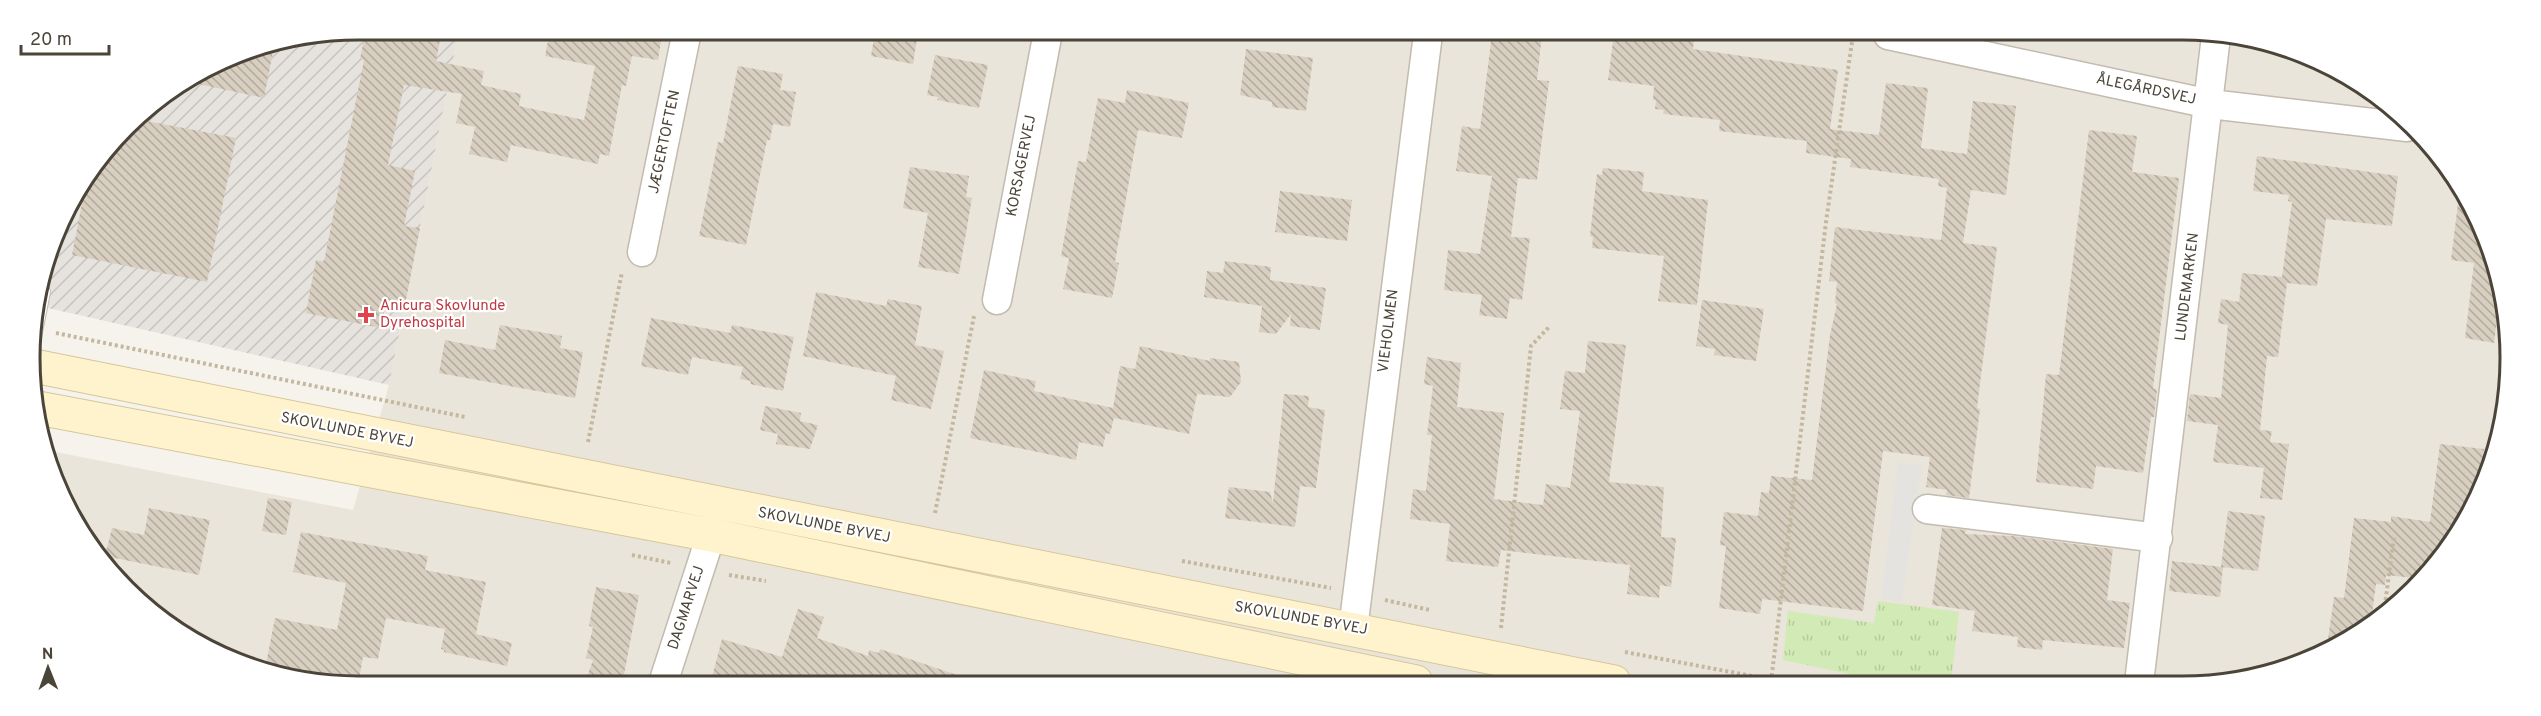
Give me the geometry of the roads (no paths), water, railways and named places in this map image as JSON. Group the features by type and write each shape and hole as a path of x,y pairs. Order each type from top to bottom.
{"main road":[{"name":"SKOVLUNDE BYVEJ","path":"40,367 1271,615 1353,628 1584,676"},
{"name":"SKOVLUNDE BYVEJ","path":"45,409 711,535 1387,676"}],"street":[{"name":"JÆGERTOFTEN","path":"642,252 685,40"},
{"name":"KORSAGERVEJ","path":"997,300 1046,40"},
{"name":"VIEHOLMEN","path":"1353,628 1427,40"},
{"name":"ÅLEGÅRDSVEJ","path":"1911,40 2210,104 2400,126"},
{"name":"LUNDEMARKEN","path":"2140,676 2210,104 2215,42"},
{"path":"1927,509 2158,538"},
{"name":"DAGMARVEJ","path":"665,676 711,535"}],"place":[{"name":"Anicura Skovlunde Dyrehospital","path":"366,315"}]}
